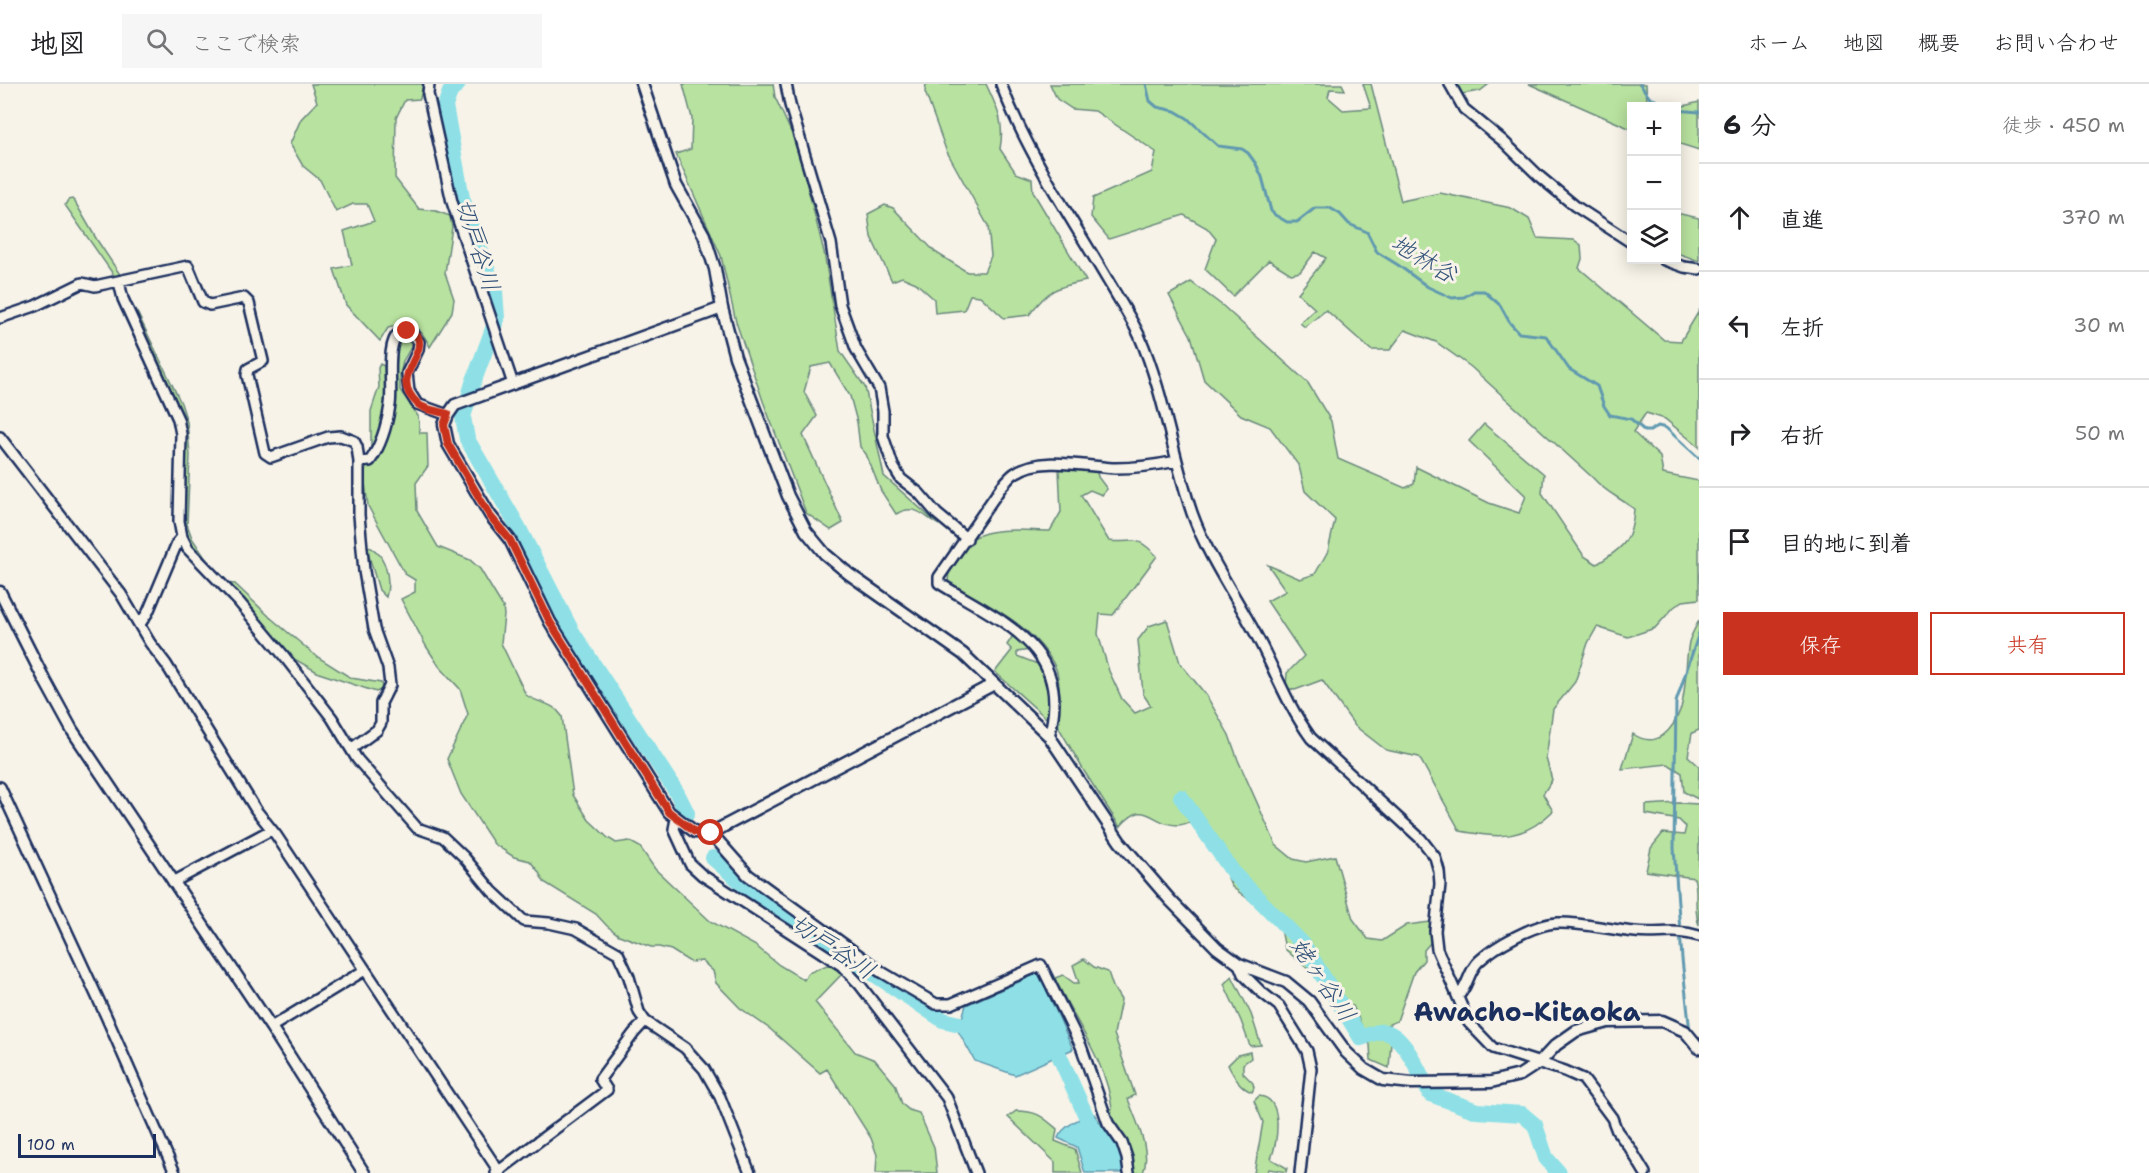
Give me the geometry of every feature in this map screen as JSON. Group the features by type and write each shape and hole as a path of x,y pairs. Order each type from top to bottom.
{"street":[{"path":"429,84 428,94 452,202 513,384"},
{"path":"642,84 676,185 704,235 735,357 788,496 806,531 825,554 849,574 963,654 1049,736 1120,842 1217,948 1239,964 1286,982 1309,1001 1346,1052 1364,1069 1383,1080 1412,1083 1491,1082 1520,1075 1540,1062 1556,1045 1576,1031 1608,1022 1662,1021 1685,1031 1699,1048"},
{"path":"786,84 831,243 840,305 856,349 879,388 884,436 893,466 901,479 967,539"},
{"path":"1001,84 1047,179 1135,327 1152,364 1192,514 1211,558 1250,623 1278,685 1296,718 1311,738 1421,839 1435,857 1440,884 1435,931 1437,949 1469,1023 1493,1048 1540,1062 1583,1079 1612,1118 1617,1131 1645,1173"},
{"path":"1450,84 1464,110 1503,141 1540,177 1575,206 1627,240"},
{"path":"1675,264 1699,269"},
{"path":"0,318 35,306 82,283 95,286 188,266 203,302 210,304 244,298 249,303 263,362 248,369 247,375 265,453 271,457 328,437 340,436 354,441 357,447 359,515 364,571 374,629 388,669 390,685 381,703 381,723 377,730 351,749"},
{"path":"119,282 123,299 178,419 181,434 179,521 182,537 188,549 239,602 284,656 332,718 357,759 417,828 443,837 464,856 492,891 524,921 549,923 576,929 618,953 629,977 639,1012 645,1021 685,1048 704,1069 720,1097 750,1173"},
{"path":"722,308 455,405 444,425 448,444 490,516 510,540 550,622 669,812 695,832 711,833 994,684"},
{"path":"359,462 370,461 379,448 387,425 391,402 392,343 399,333 411,332 418,337 419,342 418,350 407,373 409,391 417,404 448,414"},
{"path":"0,437 121,594 256,810 498,1172 607,1090 600,1079 645,1021"},
{"path":"1049,736 1055,695 1047,665 1034,647 1015,630 939,583 939,577 1002,486 1014,473 1028,466 1068,464 1118,468 1152,466 1177,460"},
{"path":"140,624 148,612 177,543 182,537"},
{"path":"0,592 72,730 271,1028 364,1173"},
{"path":"0,787 176,1173"},
{"path":"676,819 674,829 690,864 702,875 842,965 860,985 947,1098 976,1173"},
{"path":"172,882 271,830"},
{"path":"711,833 748,875 880,971 936,1004 951,1005 1041,965 1081,1046 1108,1123 1122,1143 1129,1173"},
{"path":"1458,996 1462,993 1471,971 1478,962 1505,942 1541,926 1556,923 1644,933 1670,930 1699,936"},
{"path":"1239,964 1243,974 1279,1006 1307,1051 1311,1069 1300,1173"},
{"path":"271,1028 365,970"}],"green space":[{"path":"311,84 423,84 420,99 405,100 396,118 395,178 419,209 450,216 452,227 445,273 454,299 452,312 430,347 419,329 409,325 388,328 380,341 346,305 334,269 352,265 344,231 374,221 367,204 353,204 336,212 320,180 303,166 290,144 301,119 317,102"},
{"path":"683,84 773,84 775,97 797,145 824,252 840,351 865,387 884,476 939,525 913,510 896,514 881,491 866,454 860,447 857,422 850,396 830,363 811,367 804,392 817,416 803,435 843,523 831,530 806,513 763,401 736,322 721,256 676,154 691,149 692,118"},
{"path":"926,84 986,84 1001,123 1000,149 1016,173 1032,179 1033,192 1086,281 1053,291 1029,315 1004,318 980,296 970,295 964,310 935,313 934,299 916,283 902,277 892,281 871,237 868,214 885,205 893,208 935,252 967,272 984,272 991,256 988,226 946,150 925,92"},
{"path":"1050,84 1342,84 1345,90 1330,89 1328,97 1343,110 1371,108 1363,84 1371,84 1401,201 1440,193 1511,208 1529,219 1537,238 1574,240 1581,245 1582,259 1579,268 1664,340 1681,341 1699,311 1699,447 1665,419 1646,413 1633,432 1660,457 1663,474 1699,481 1699,599 1683,601 1674,607 1655,628 1628,637 1597,627 1588,643 1575,682 1553,709 1546,758 1552,780 1543,794 1553,811 1542,821 1531,828 1510,835 1499,836 1460,831 1419,757 1386,750 1355,726 1322,680 1295,690 1286,688 1287,673 1304,656 1267,601 1286,591 1268,565 1300,579 1315,574 1328,551 1335,520 1305,491 1299,466 1270,427 1241,415 1204,380 1191,336 1169,295 1191,282 1223,306 1308,383 1331,421 1338,459 1405,488 1414,484 1416,467 1489,503 1519,513 1526,496 1469,441 1484,424 1544,474 1542,493 1584,556 1597,564 1620,548 1631,529 1634,509 1603,487 1471,367 1436,342 1405,330 1390,350 1371,350 1326,310 1305,327 1300,323 1315,309 1298,293 1326,258 1315,252 1300,272 1291,274 1269,260 1233,296 1205,269 1216,239 1207,228 1184,215 1109,239 1091,217 1093,198 1152,172 1156,152 1095,111 1072,109 1057,99"},
{"path":"1457,84 1489,84 1480,91 1462,94"},
{"path":"1529,84 1646,84 1647,102 1627,102 1627,127"},
{"path":"1699,102 1699,150 1681,144 1681,107"},
{"path":"72,199 121,276 115,277 65,205 68,200"},
{"path":"1681,214 1699,218 1699,261 1681,254"},
{"path":"134,308 181,403 187,422 190,455 187,524 192,538 206,559 204,562 192,548 183,528 185,438 132,311"},
{"path":"401,340 411,342 411,347 403,361 400,390 418,416 420,433 427,433 428,466 416,483 417,511 438,547 470,560 480,569 503,607 501,643 526,695 554,708 562,716 573,795 589,820 616,843 629,841 640,847 655,869 710,921 756,946 779,965 804,980 808,973 827,965 839,969 841,975 815,1002 855,1052 875,1060 895,1084 902,1104 909,1110 919,1113 934,1147 937,1173 876,1173 877,1155 871,1138 827,1069 820,1073 770,1029 740,1008 716,983 713,971 702,961 690,962 671,950 651,947 619,935 596,914 544,882 530,861 514,857 494,844 461,794 447,759 468,714 460,689 439,666 401,599 415,592 415,580 405,574 368,506 365,471 371,446 371,411 379,387 378,368 380,364 384,366 386,387 394,393 398,345"},
{"path":"1059,469 1097,472 1107,489 1102,495 1090,490 1081,495 1109,541 1139,542 1157,556 1113,615 1100,614 1098,634 1109,671 1122,699 1135,713 1151,706 1143,694 1138,640 1149,626 1167,620 1180,663 1206,695 1229,735 1276,845 1293,859 1306,862 1335,856 1353,919 1368,939 1382,941 1407,925 1430,922 1431,942 1424,950 1424,960 1414,972 1397,1021 1387,1025 1391,1042 1389,1068 1371,1060 1370,1045 1353,1006 1345,1006 1285,949 1281,929 1262,909 1232,887 1201,817 1178,825 1169,824 1142,813 1129,818 1120,827 1059,728 1057,708 1049,709 1046,718 995,672 1012,650 1007,645 1014,634 1030,650 1017,652 1017,656 1040,665 1049,697 1060,697 1056,669 1048,654 1037,641 1010,618 948,582 949,570 973,538 982,534 1011,530 1050,531 1061,512"},
{"path":"366,546 378,554 385,567 388,582 386,597 379,590"},
{"path":"224,583 235,584 316,656 351,678 381,683 382,689 376,692 319,673 289,656"},
{"path":"1699,620 1699,730 1692,733 1688,756 1699,766 1698,799 1684,792 1682,773 1668,764 1622,769 1633,734 1650,740 1657,739 1674,724 1681,708 1684,692 1689,642"},
{"path":"1699,804 1699,925 1696,914 1694,878 1646,871 1651,848 1663,833 1684,835 1686,827 1679,820 1646,814 1646,805"},
{"path":"1084,959 1094,967 1108,972 1121,1000 1114,1034 1135,1095 1128,1099 1139,1126 1146,1155 1143,1173 1134,1173 1131,1156 1108,1111 1112,1109 1104,1075 1055,978 1063,975 1074,983 1079,983 1073,965"},
{"path":"1232,976 1251,1014 1261,1045 1250,1046 1224,984"},
{"path":"1250,1052 1251,1058 1243,1064 1243,1073 1253,1083 1252,1092 1240,1084 1228,1065 1238,1055"},
{"path":"1259,1096 1273,1104 1277,1133 1271,1159 1287,1168 1286,1172 1269,1169 1266,1173 1254,1173 1263,1122 1254,1101"},
{"path":"1016,1111 1039,1115 1057,1129 1055,1141 1075,1149 1082,1173 1055,1173 1055,1162 1008,1117"}],"water":[{"path":"1039,973 1073,1049 1015,1075 975,1061 958,1031 966,1005"},
{"path":"1094,1114 1120,1151 1124,1173 1085,1173 1077,1147 1058,1138 1073,1123"}],"waterway":[{"name":"切戸谷川","path":"458,84 450,92 445,106 462,198 495,291 497,318 463,417 467,439 517,525 571,630 677,793 687,813"},
{"name":"地林谷","path":"1146,84 1150,101 1157,107 1175,111 1187,118 1218,146 1242,149 1248,153 1262,177 1271,211 1275,215 1287,222 1297,222 1315,208 1330,208 1340,214 1349,224 1367,232 1377,252 1428,287 1452,298 1464,297 1474,291 1484,291 1500,305 1510,323 1519,333 1546,336 1569,369 1597,386 1610,415 1631,419 1645,431 1658,426 1666,428 1699,458"},
{"path":"1640,84 1649,97 1660,102"},
{"path":"1681,110 1699,112"},
{"path":"1690,1032 1674,848 1676,702 1699,633"},
{"name":"姥ヶ谷川","path":"1181,797 1235,875 1303,944 1361,1038 1379,1032 1388,1033 1396,1038 1410,1055 1430,1094 1477,1111 1522,1114 1535,1125 1546,1158 1559,1173"},
{"name":"切戸谷川","path":"713,858 756,895 943,1020 960,1024"},
{"name":"切戸谷川","path":"1059,1055 1086,1116"}],"district":[{"name":"Awacho-Kitaoka","path":"1527,1012"}],"route":[{"path":"407,331 418,337 420,346 407,373 409,391 417,404 448,414 444,425 448,444 480,501 510,540 550,622 669,812 695,832 711,833"}]}
